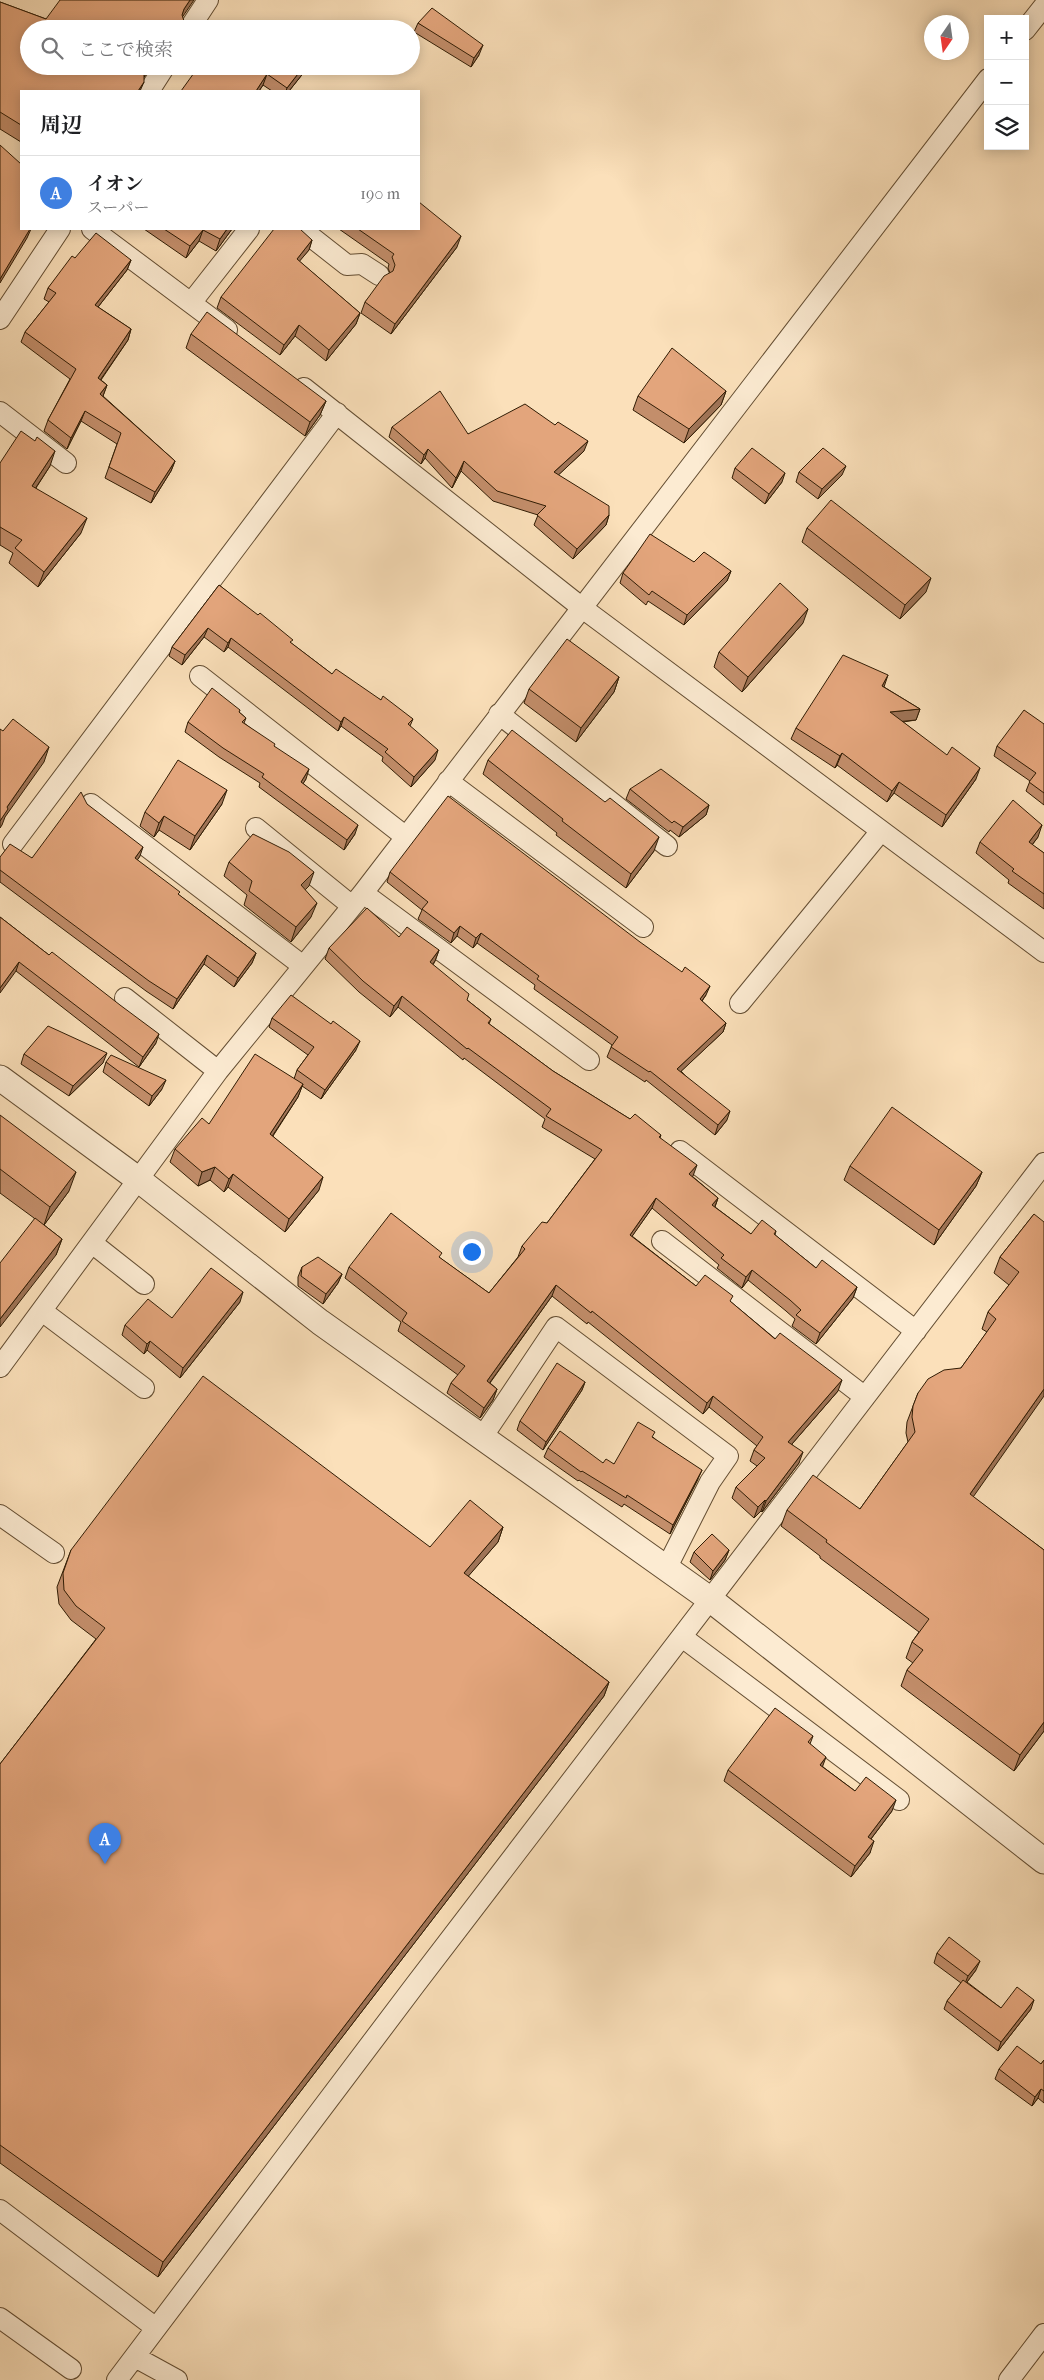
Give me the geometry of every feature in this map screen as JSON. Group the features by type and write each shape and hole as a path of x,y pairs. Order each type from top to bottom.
{"street":[{"path":"195,20 208,0"},
{"path":"1029,25 1044,6 1035,0"},
{"path":"150,90 159,75"},
{"path":"0,1367 218,1070 358,900 984,84"},
{"path":"0,318 59,230"},
{"path":"93,230 245,344"},
{"path":"191,303 248,230"},
{"path":"302,230 326,259 347,266 362,264 379,275"},
{"path":"291,378 581,607 1044,952"},
{"path":"0,412 66,463"},
{"path":"13,844 337,413"},
{"path":"200,676 406,837"},
{"path":"499,714 667,846"},
{"path":"448,782 643,927"},
{"path":"92,804 303,966"},
{"path":"256,828 589,1060"},
{"path":"740,1003 881,831"},
{"path":"125,998 218,1070"},
{"path":"0,1078 139,1180 320,1322 668,1567 1044,1861"},
{"path":"680,1151 916,1331"},
{"path":"117,2380 409,1993 1044,1163"},
{"path":"662,1241 865,1398"},
{"path":"92,1243 144,1284"},
{"path":"42,1311 144,1388"},
{"path":"483,1436 556,1327 728,1456 710,1482 668,1567"},
{"path":"0,1515 54,1553"},
{"path":"682,1637 899,1800"},
{"path":"0,2210 156,2328"},
{"path":"0,2318 71,2369"},
{"path":"1009,2380 1044,2334"},
{"path":"135,2357 177,2380"}],"building":[{"path":"60,0 190,0 182,15 184,20 20,20 20,75 144,75 144,82 139,90 20,90 20,124 0,112 0,2 46,19"},
{"path":"432,8 483,45 474,58 420,24 420,21"},
{"path":"193,75 266,75 257,90 182,90"},
{"path":"268,75 297,75 287,88"},
{"path":"0,145 20,163 20,230 29,230 0,279"},
{"path":"420,203 461,236 395,324 365,302 384,276 393,271 395,265 392,257 394,254 359,230 420,230"},
{"path":"166,230 203,230 190,246"},
{"path":"203,230 226,230 220,239"},
{"path":"273,230 301,230 312,240 297,259 360,313 329,350 299,325 284,345 221,297"},
{"path":"96,233 131,260 95,305 131,329 98,378 107,385 100,394 175,461 155,492 109,467 121,433 85,411 71,438 48,420 76,369 25,332 56,293 48,288 72,256 75,258"},
{"path":"207,312 326,401 310,422 191,334"},
{"path":"672,348 726,391 689,429 638,396"},
{"path":"440,391 468,434 525,404 555,425 558,422 588,441 554,472 609,506 609,515 577,549 537,515 546,506 497,491 464,461 456,478 428,449 424,455 392,427"},
{"path":"21,431 35,441 37,437 55,451 32,486 87,518 44,572 15,548 22,540 0,527 0,463"},
{"path":"752,448 785,473 769,494 735,468"},
{"path":"823,448 846,466 822,489 799,472"},
{"path":"831,500 931,578 905,605 807,528"},
{"path":"650,534 694,562 704,552 731,571 687,615 652,591 649,595 623,573"},
{"path":"780,583 808,609 748,677 719,652"},
{"path":"219,585 258,615 260,613 293,640 290,642 332,674 336,669 381,700 383,696 413,719 408,724 438,750 414,777 385,752 388,749 344,717 341,722 231,638 228,643 208,628 185,655 172,647"},
{"path":"567,639 619,677 581,728 529,689"},
{"path":"843,655 888,675 882,686 920,709 890,712 947,755 952,747 980,768 946,815 899,782 892,791 842,753 840,756 796,728"},
{"path":"212,688 240,710 239,712 246,718 242,722 309,769 301,782 358,825 347,840 262,777 264,774 223,748 188,722"},
{"path":"1024,710 1044,724 1044,793 1029,782 1036,773 997,746"},
{"path":"13,719 49,747 7,807 8,809 0,821 0,729 3,731"},
{"path":"512,730 605,802 610,798 659,837 631,874 562,821 563,819 488,760"},
{"path":"178,760 227,790 195,836 164,816 159,823 145,812"},
{"path":"661,769 709,805 683,827 674,821 672,823 630,789"},
{"path":"81,792 87,804 143,847 135,858 180,892 178,894 256,953 238,978 207,955 177,999 149,981 0,870 0,857 10,844 32,858"},
{"path":"448,796 640,942 682,972 685,967 710,986 700,999 726,1023 677,1069 730,1111 718,1125 650,1071 611,1047 618,1037 537,979 539,976 481,933 476,938 460,926 454,933 422,909 428,902 390,872"},
{"path":"1013,800 1042,825 1029,842 1044,853 1044,894 1012,871 1014,869 980,842"},
{"path":"253,834 289,852 314,872 301,885 317,903 296,927 249,891 252,881 229,862"},
{"path":"367,908 399,937 407,927 439,950 430,962 469,994 467,1000 491,1019 488,1023 553,1071 630,1119 635,1114 661,1135 659,1137 697,1165 689,1174 718,1198 712,1205 751,1234 762,1220 776,1231 774,1234 816,1268 822,1260 857,1287 820,1333 796,1315 801,1310 790,1300 752,1270 746,1277 721,1258 724,1255 656,1198 630,1235 696,1286 705,1275 733,1296 730,1301 775,1339 780,1333 842,1380 788,1442 803,1452 766,1501 758,1507 736,1487 765,1458 754,1450 763,1437 713,1396 707,1403 592,1311 591,1313 556,1285 487,1381 497,1389 484,1408 451,1383 465,1366 402,1321 407,1313 349,1267 391,1213 442,1253 439,1257 489,1293 525,1249 522,1246 542,1222 547,1223 602,1150 546,1116 551,1109 467,1049 402,996 394,1006 363,981 329,948"},
{"path":"0,917 49,955 52,952 159,1034 143,1057 19,962 0,988"},
{"path":"291,995 331,1024 333,1021 360,1041 325,1090 297,1070 314,1047 272,1018"},
{"path":"48,1026 107,1053 73,1086 24,1054"},
{"path":"255,1054 303,1084 270,1134 323,1177 289,1219 233,1174 229,1179 215,1167 202,1172 175,1149 202,1118 209,1124"},
{"path":"111,1055 166,1080 152,1096 106,1062"},
{"path":"892,1107 982,1172 939,1230 850,1166"},
{"path":"0,1115 76,1172 50,1207 0,1169"},
{"path":"1034,1214 1044,1222 1044,1389 970,1494 1044,1550 1044,1722 1020,1755 907,1670 923,1650 912,1642 929,1619 826,1542 827,1540 787,1510 813,1475 860,1509 915,1432 912,1417 913,1406 918,1393 928,1379 944,1370 961,1368 996,1319 988,1312 1019,1272 1000,1257"},
{"path":"35,1218 62,1239 0,1319 0,1263"},
{"path":"318,1257 342,1274 326,1294 301,1276 302,1267"},
{"path":"211,1268 243,1292 183,1368 150,1341 147,1344 125,1325 148,1299 172,1318"},
{"path":"557,1363 585,1382 546,1442 520,1421"},
{"path":"203,1376 430,1547 470,1500 503,1527 464,1573 609,1682 163,2262 0,2145 0,1764 105,1628 76,1606 64,1590 63,1573 71,1550"},
{"path":"638,1422 655,1432 652,1437 702,1470 673,1525 627,1495 626,1498 581,1472 548,1448 560,1431 603,1463 606,1459 614,1464"},
{"path":"712,1534 729,1550 713,1571 694,1552"},
{"path":"775,1708 813,1736 808,1742 826,1757 820,1765 855,1791 866,1777 896,1800 868,1837 874,1841 855,1866 728,1770"},
{"path":"949,1937 980,1961 968,1976 937,1953"},
{"path":"963,1980 1001,2008 1017,1987 1034,2000 1001,2042 947,2001"},
{"path":"1017,2046 1041,2064 1044,2060 1044,2091 1041,2089 1035,2097 999,2069"}],"place":[{"name":"イオン","path":"105,1864"}]}
